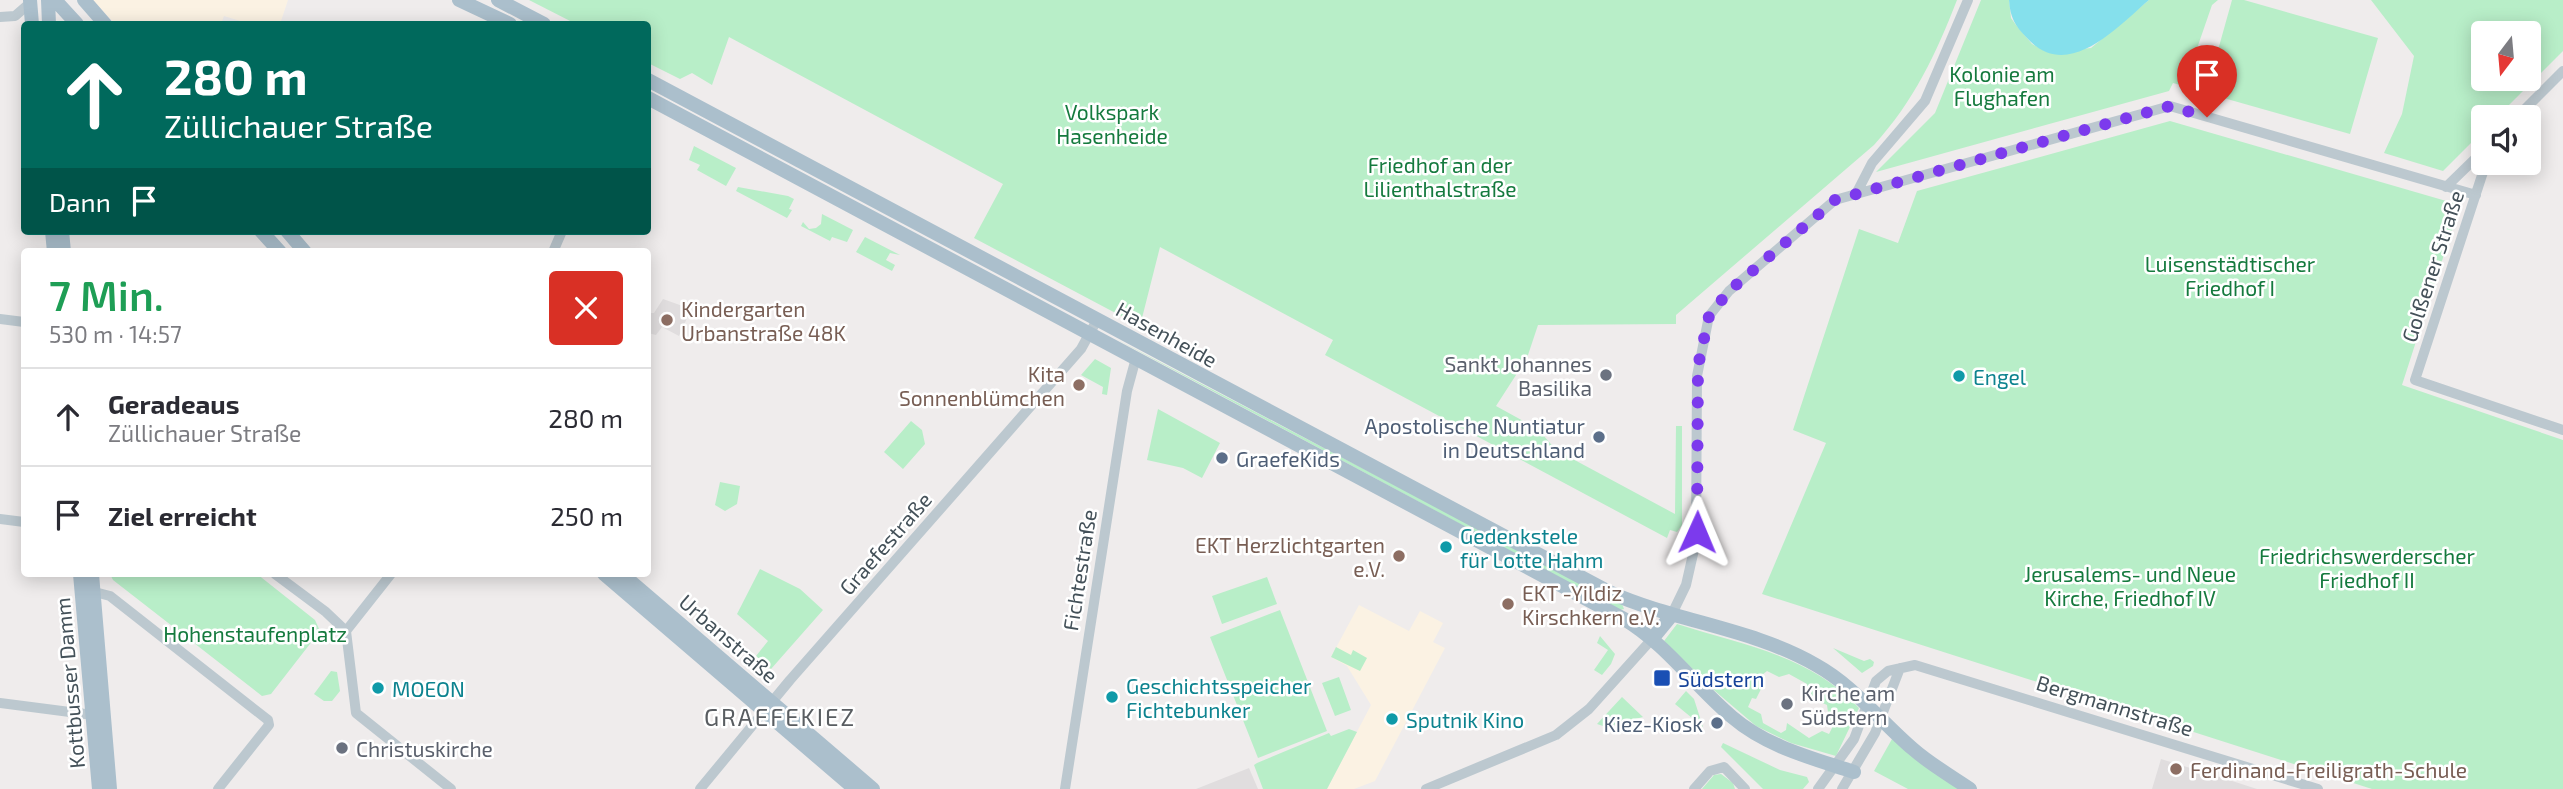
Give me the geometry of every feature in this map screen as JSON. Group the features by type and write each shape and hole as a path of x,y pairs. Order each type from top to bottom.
{"main road":[{"path":"48,0 49,21"},
{"path":"55,0 74,21"},
{"path":"84,0 97,21"},
{"path":"459,0 504,21"},
{"path":"498,0 538,21"},
{"path":"30,1 32,21"},
{"name":"Hasenheide","path":"651,82 1053,296 1136,358 1624,619 1652,639"},
{"name":"Hasenheide","path":"651,99 1045,310 1094,327 1633,603 1671,616"},
{"path":"265,235 276,248"},
{"path":"1045,310 1053,296"},
{"name":"Kottbusser Damm","path":"82,577 88,590 110,789"},
{"name":"Kottbusser Damm","path":"91,577 88,590 99,789"},
{"name":"Urbanstraße","path":"608,577 873,789"},
{"name":"Urbanstraße","path":"625,577 855,789"},
{"path":"1624,619 1633,603"},
{"path":"1854,772 1787,750 1745,727 1652,639 1671,616 1784,648 1829,673 1914,750 1970,789"}],"street":[{"path":"1856,194 1872,163 1925,101 1968,0"},
{"path":"0,17 15,16 30,1"},
{"path":"2529,105 2563,71"},
{"path":"1671,616 1686,585 1696,541 1697,376 1709,316 1729,291 1835,200 2170,106 2476,195"},
{"path":"2446,187 2471,163"},
{"name":"Golßener Straße","path":"2482,175 2415,380 2563,430"},
{"path":"0,319 21,322"},
{"name":"Graefestraße","path":"700,789 1094,327"},
{"name":"Fichtestraße","path":"1065,789 1126,391 1136,358"},
{"path":"0,519 21,522"},
{"path":"279,577 326,612 346,631 356,713 451,789"},
{"path":"346,631 389,577"},
{"path":"88,590 122,606 270,723 218,789"},
{"path":"1426,789 1556,735 1589,709 1652,639"},
{"name":"Bergmannstraße","path":"1900,668 1915,665 1937,669 2318,789"},
{"path":"1818,789 1854,739 1873,686 1881,675 1900,668"},
{"path":"1842,789 1854,772 1881,719 1900,668"},
{"path":"0,703 93,715"},
{"path":"1694,789 1710,771 1724,767 1745,789"}],"shaded area":[{"path":"93,0 288,0 281,21 240,21 224,16 222,21 112,21"},
{"name":"Kindergarten Urbanstraße 48K","path":"663,299 691,309 679,336 662,327 656,335 651,334 651,313 654,313"},
{"path":"1359,605 1409,631 1420,611 1443,623 1433,642 1445,648 1375,781 1354,789 1327,789 1371,705 1347,666 1331,657"},
{"name":"Ferdinand-Freiligrath-Schule","path":"2161,759 2226,779 2257,789 2152,789"},
{"path":"1249,768 1258,789 1196,789"}],"green space":[{"path":"529,0 1957,0 1923,76 1901,111 1874,145 1676,315 1676,324 1538,325 1527,358 1496,406 1538,429 1556,450 1675,514 1676,426 1682,426 1682,525 1677,532 1670,530 1667,538 1325,355 1333,340 1160,247 1140,326 974,238 1003,184 729,37 712,85 692,73 680,79 651,64 651,21 570,21"},
{"name":"Kolonie am Flughafen","path":"1981,0 2009,0 2011,18 2016,25 2032,44 2047,52 2091,48 2149,0 2218,0 2212,5 2184,86 2173,83 2169,91 1876,172 1935,113"},
{"path":"2232,0 2244,0 2378,38 2350,134 2206,93"},
{"path":"2371,0 2563,0 2563,51 2541,73 2541,21 2471,21 2471,91 2523,91 2509,105 2471,105 2471,143 2443,171 2384,153 2402,114 2414,56"},
{"path":"2170,121 2460,205 2402,385 2563,440 2563,789 2372,789 1762,594 1826,443 1793,430 1859,229 1898,243 1917,191"},
{"path":"694,146 736,168 726,186 697,170 700,165 689,160"},
{"path":"738,187 788,196 794,199 789,209 792,210 787,218 736,191"},
{"path":"822,214 853,230 847,242 832,237 830,241 801,226 803,222 809,229 816,228 821,224"},
{"path":"865,237 900,255 890,253 886,260 895,265 892,271 856,252"},
{"path":"1114,338 1622,604 1624,609 1620,610"},
{"path":"1095,359 1111,368 1107,395 1102,394 1103,387 1081,375"},
{"path":"1158,409 1220,443 1202,478 1183,468 1147,460"},
{"path":"911,421 922,430 925,444 903,469 884,452"},
{"path":"720,482 740,486 737,504 725,511 715,505"},
{"path":"760,569 800,589 823,610 771,669 756,656 768,641 737,614"},
{"name":"Hohenstaufenplatz","path":"112,577 261,577 315,620 320,631 271,694 262,696"},
{"path":"1267,577 1277,604 1222,624 1212,596"},
{"path":"1280,610 1327,731 1258,758 1210,637"},
{"path":"1677,624 1774,654 1819,675 1859,708 1836,756 1791,743 1756,726 1715,691 1664,641","holes":["1767,671 1779,677 1789,674 1807,684 1808,689 1803,694 1827,705 1829,719 1835,722 1829,734 1822,731 1809,738 1787,723 1786,730 1781,733 1763,723 1761,714 1748,707 1752,698 1756,699 1765,681 1762,675"]},
{"path":"1600,636 1615,654 1602,675 1594,670 1608,650 1597,643"},
{"path":"1336,647 1351,655 1353,650 1367,658 1360,671 1331,657"},
{"path":"1833,648 1864,661 1870,659 1874,662 1873,666 1862,673"},
{"path":"331,671 337,672 340,691 332,701 324,701 314,694"},
{"path":"1339,677 1351,710 1335,716 1322,683"},
{"path":"1686,691 1694,699 1703,727 1675,704"},
{"path":"1622,697 1643,717 1615,724 1612,729 1597,724"},
{"path":"1349,729 1357,732 1327,789 1263,789 1254,765 1329,733 1331,736"},
{"path":"1892,739 1959,789 1908,789 1874,771"},
{"path":"1723,743 1780,770 1807,777 1809,782 1803,789 1763,789 1721,747"},
{"path":"1721,774 1733,783 1735,789 1702,789 1714,775"}],"water":[{"path":"2009,0 2149,0 2107,36 2091,46 2075,53 2059,55 2043,50 2023,34 2012,16"}],"place":[{"name":"Kindergarten Urbanstraße 48K","path":"667,320"},
{"name":"Sankt Johannes Basilika","path":"1606,375"},
{"name":"Engel","path":"1959,376"},
{"name":"Kita Sonnenblümchen","path":"1079,385"},
{"name":"Apostolische Nuntiatur in Deutschland","path":"1599,437"},
{"name":"GraefeKids","path":"1222,458"},
{"name":"Gedenkstele für Lotte Hahm","path":"1446,547"},
{"name":"EKT Herzlichtgarten e.V.","path":"1399,556"},
{"name":"EKT -Yildiz Kirschkern e.V.","path":"1508,604"},
{"name":"Südstern","path":"1662,678"},
{"name":"MOEON","path":"378,688"},
{"name":"Geschichtsspeicher Fichtebunker","path":"1112,697"},
{"name":"Kirche am Südstern","path":"1787,704"},
{"name":"Sputnik Kino","path":"1392,719"},
{"name":"Kiez-Kiosk","path":"1717,723"},
{"name":"Christuskirche","path":"342,748"},
{"name":"Ferdinand-Freiligrath-Schule","path":"2176,769"}],"district":[{"name":"GRAEFEKIEZ","path":"780,716"}],"route":[{"path":"1697,532 1697,376 1700,349 1709,316 1729,291 1835,200 2170,106 2207,117"}],"park label":[{"name":"Volkspark Hasenheide","path":"1112,123"},
{"name":"Friedhof an der Lilienthalstraße","path":"1440,176"},
{"name":"Luisenstädtischer Friedhof I","path":"2230,275"},
{"name":"Friedrichswerderscher Friedhof II","path":"2367,567"},
{"name":"Jerusalems- und Neue Kirche, Friedhof IV","path":"2130,585"}]}
